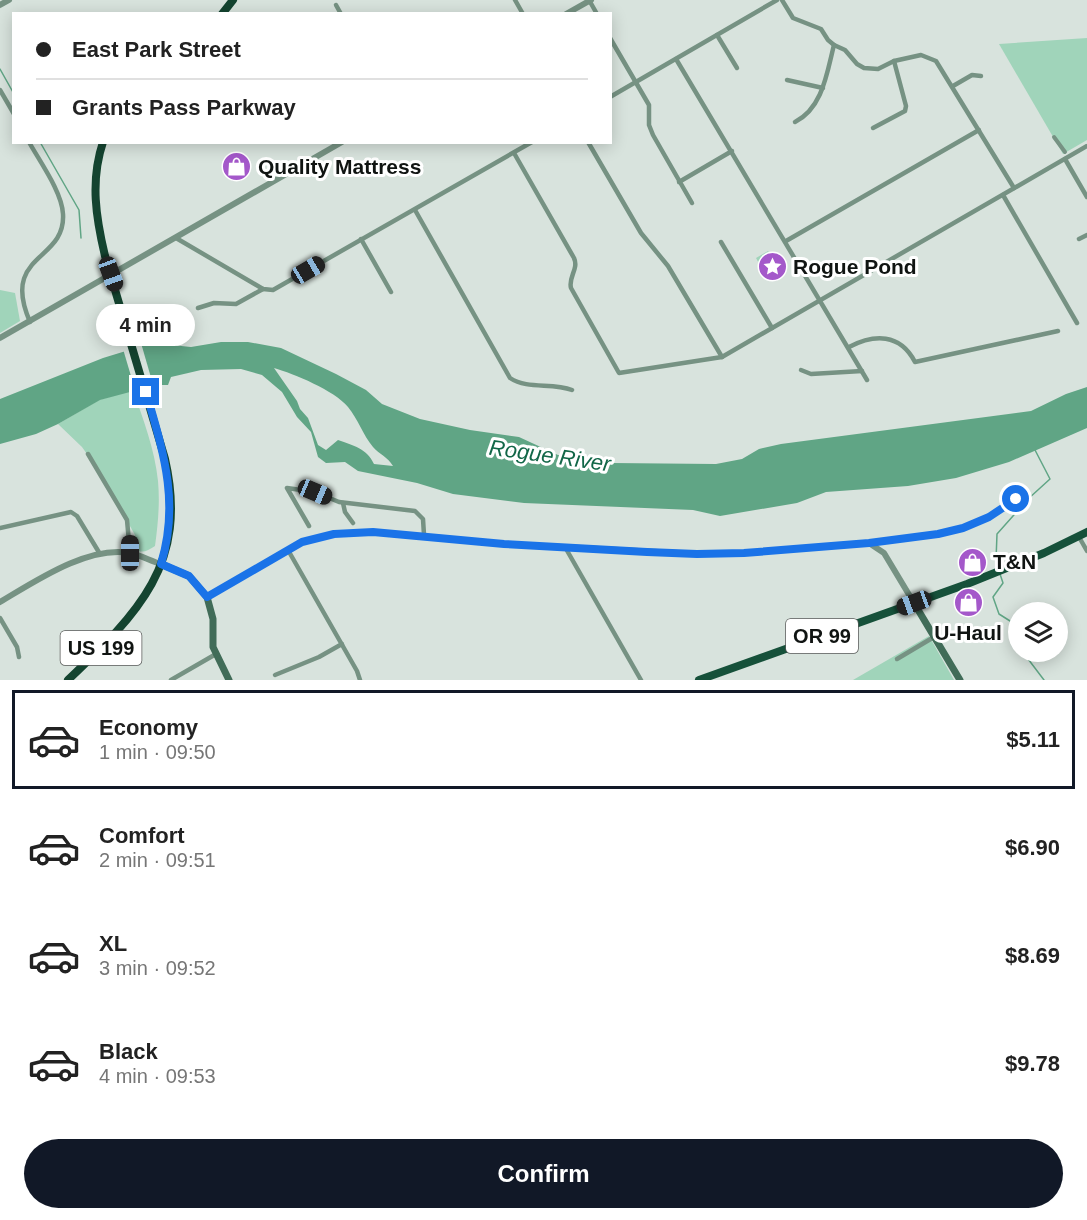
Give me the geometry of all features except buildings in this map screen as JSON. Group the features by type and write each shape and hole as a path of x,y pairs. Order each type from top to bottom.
{"highway":[{"path":"224,12 233,0"},
{"name":"US 199","path":"68,680 136,611 161,564 169,530 168,474 98,224 95,199 96,173 103,144"}],"main road":[{"name":"OR 99","path":"699,680 1029,560 1087,532"},
{"path":"161,564 189,576 207,597 213,619 212,639 216,654 229,680"},
{"path":"914,603 960,680"}],"street":[{"path":"0,5 9,0"},
{"path":"569,12 590,0"},
{"path":"612,96 780,0 793,18 817,26 834,45 845,50 864,69 878,69 894,61 912,57 927,56 936,61 1014,188"},
{"path":"336,5 340,12"},
{"path":"717,35 737,68"},
{"path":"612,41 649,105 649,125 653,135 692,203"},
{"path":"795,122 807,114 823,88 834,45"},
{"path":"676,59 867,380"},
{"path":"873,128 905,111 906,106 894,61"},
{"path":"953,86 972,75 981,76"},
{"path":"787,80 823,88"},
{"path":"0,90 12,111"},
{"path":"786,242 979,130"},
{"path":"1054,137 1065,152"},
{"path":"30,144 60,198 64,215 60,231 54,242 28,266 21,279 20,299 30,322"},
{"path":"0,338 339,144"},
{"path":"176,238 262,289 273,290 529,144"},
{"path":"589,144 641,233 669,266 722,357"},
{"path":"514,153 574,258 576,266 570,278 571,288 620,373 722,357 1087,146"},
{"path":"679,182 732,151"},
{"path":"1065,159 1087,197"},
{"path":"1003,195 1077,323"},
{"path":"415,210 510,378 520,384 559,386 572,390"},
{"path":"1078,239 1087,235"},
{"path":"361,239 391,291"},
{"path":"721,242 772,328"},
{"path":"198,308 214,303 236,304 262,289"},
{"path":"849,347 870,338 892,340 911,354 915,362 1058,331"},
{"path":"801,370 811,374 862,371"},
{"path":"88,454 127,520 130,553"},
{"path":"279,486 315,492 341,502 415,511 423,519 424,535"},
{"path":"287,488 309,526"},
{"path":"207,597 288,550 313,538 334,534 373,532 504,544 720,554 869,543 938,534 963,528 989,517 1027,492"},
{"path":"341,502 353,523"},
{"path":"0,528 71,512 80,521 100,554"},
{"path":"1079,537 1087,551"},
{"path":"869,543 880,549 888,558 914,603"},
{"path":"565,547 641,680"},
{"path":"288,550 360,680"},
{"path":"0,600 48,574 100,554 130,553 161,564"},
{"path":"0,618 17,647 19,657"},
{"path":"897,659 934,637"},
{"path":"275,675 319,657 342,644"},
{"path":"171,680 216,654"}],"shaded area":[{"path":"1087,38 1087,140 1063,154 999,44"},
{"path":"768,251 780,269 765,275 756,258"},
{"path":"0,290 15,293 20,321 0,333"},
{"path":"133,390 145,423 159,489 155,546 144,552 133,548 135,535 101,474 82,447 58,424 99,400"},
{"path":"929,636 954,680 853,680"}],"water":[{"name":"Rogue River","path":"221,342 248,342 281,348 366,390 382,404 420,419 470,430 519,437 558,455 611,463 716,464 742,459 759,449 781,444 1031,411 1066,394 1087,387 1087,428 1009,462 956,478 908,486 826,492 797,503 720,516 693,510 524,503 453,494 417,483 358,471 345,462 326,463 318,457 311,432 297,417 282,392 262,375 241,369 201,370 171,377 168,385 156,385 100,400 36,434 0,444 0,399 103,358 152,343 191,347","holes":["274,368 313,383 342,401 352,412 373,447 393,466 374,464 363,451 338,440 326,450 318,445 308,418"]}],"pier":[{"path":"141,343 154,388 136,393 123,349"}],"waterway":[{"path":"0,69 12,90"},
{"path":"41,144 79,210 81,238"},
{"path":"998,567 997,534 1028,499 1050,479 1035,450"},
{"path":"1000,574 1003,583 993,597 999,614 1008,620"},
{"path":"1030,662 1044,680"}],"place":[{"name":"Quality Mattress","path":"237,167"},
{"name":"Rogue Pond","path":"772,267"},
{"name":"T&N","path":"972,562"},
{"name":"U-Haul","path":"968,602"}],"route":[{"path":"146,392 163,451 169,483 170,521 161,564 189,576 207,597 302,542 323,535 373,532 504,544 697,554 744,553 869,543 938,534 963,528 989,517 1016,499"}]}
